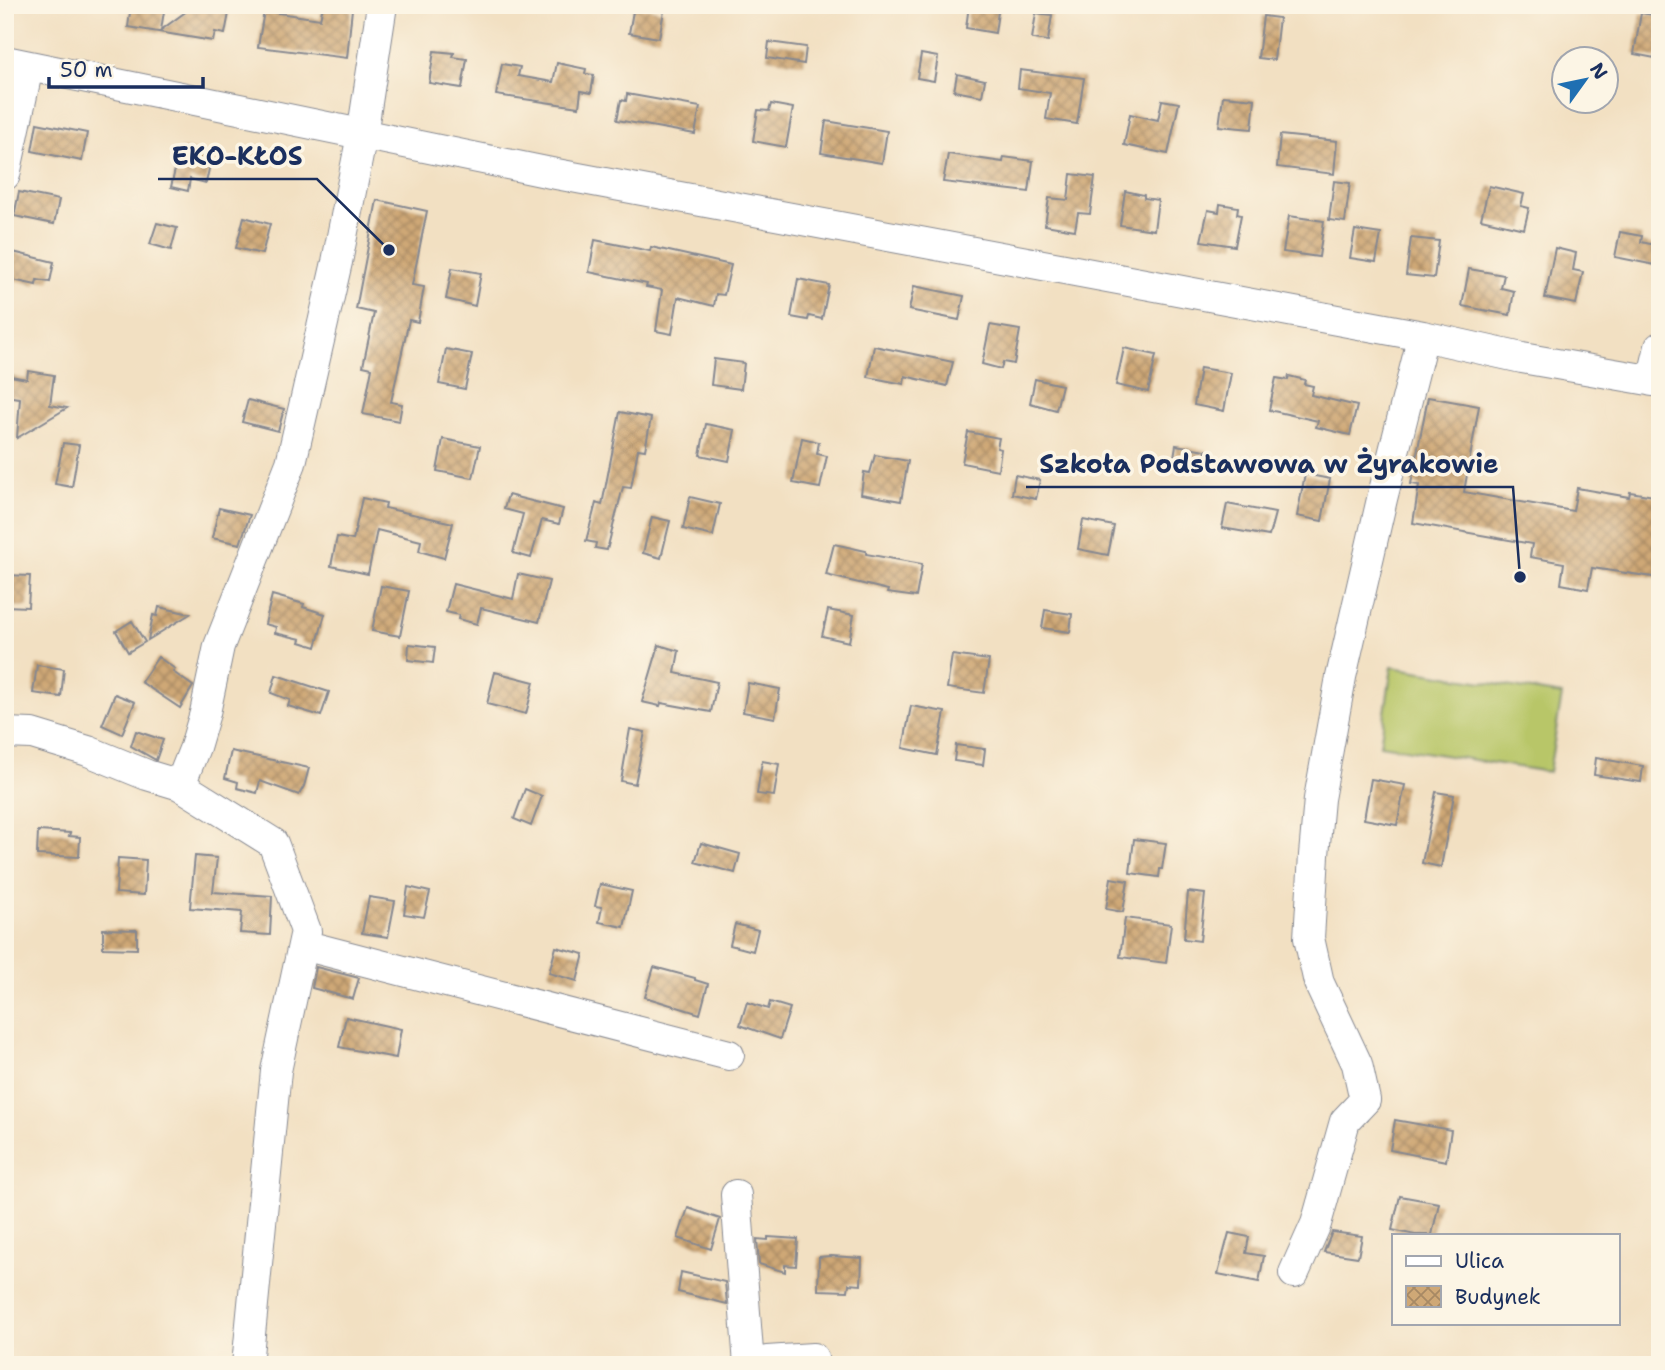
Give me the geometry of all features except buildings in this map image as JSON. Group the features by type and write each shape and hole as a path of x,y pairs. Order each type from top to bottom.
{"street":[{"path":"180,785 202,724 219,646 290,463 337,262 362,135 382,5"},
{"path":"5,175 16,64 551,173 1656,382 1660,346"},
{"path":"1294,1273 1316,1224 1345,1121 1365,1100 1357,1064 1319,983 1309,938 1314,855 1319,799 1341,677 1423,336"},
{"path":"5,733 32,734 88,751 146,775 180,785 273,843 306,931 276,1071 247,1365"},
{"path":"303,945 730,1055"},
{"path":"736,1195 749,1365"},
{"path":"758,1365 767,1361 813,1358"}],"green space":[{"path":"1392,667 1562,695 1549,772 1380,745"}],"place":[{"name":"EKO-KŁOS","path":"389,250"},
{"name":"Szkoła Podstawowa w Żyrakowie","path":"1520,577"}]}
